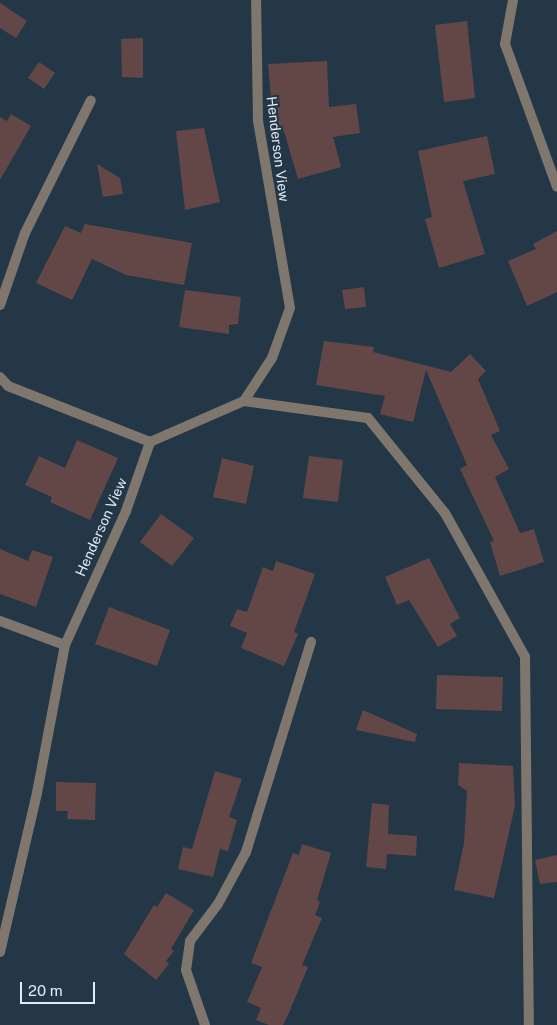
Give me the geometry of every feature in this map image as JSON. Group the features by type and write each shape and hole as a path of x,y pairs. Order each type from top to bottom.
{"street":[{"name":"Henderson View","path":"244,401 272,358 290,308 258,121 256,0"},
{"path":"514,0 505,44 557,187"},
{"path":"0,305 25,233 91,100"},
{"path":"0,377 8,386 150,442 244,401 368,418 445,513 525,657 529,1025"},
{"name":"Henderson View","path":"0,947 37,793 65,645 126,512 150,442"},
{"path":"0,621 65,645"},
{"path":"205,1025 186,970 190,941 218,904 246,852 311,642"}],"building":[{"path":"0,3 27,21 16,38 0,28"},
{"path":"467,21 475,98 444,102 435,25"},
{"path":"143,38 143,78 122,77 121,39"},
{"path":"327,61 329,107 356,104 360,133 333,137 341,167 298,179 284,131 274,133 268,64"},
{"path":"39,62 55,73 44,89 28,78"},
{"path":"11,114 31,126 0,180 0,117 7,121"},
{"path":"204,128 220,202 185,210 176,131"},
{"path":"487,136 495,174 463,181 485,254 439,268 425,219 432,217 418,151"},
{"path":"97,164 120,178 123,194 103,197"},
{"path":"85,224 192,243 184,285 126,275 92,259 72,300 36,283 65,226 81,233"},
{"path":"557,231 557,292 527,306 508,261 536,249 533,244"},
{"path":"364,287 366,307 345,309 342,290"},
{"path":"185,290 241,297 238,324 229,325 229,334 179,327"},
{"path":"324,341 374,347 373,352 451,372 470,354 486,371 478,379 500,431 491,435 509,469 495,477 520,533 534,529 544,562 500,576 490,542 494,541 460,469 467,465 426,370 413,422 380,414 385,396 316,385"},
{"path":"77,440 118,458 90,520 50,502 52,497 25,485 39,456 65,468"},
{"path":"309,456 343,460 338,502 303,498"},
{"path":"222,458 254,466 246,504 213,497"},
{"path":"161,514 194,538 172,566 140,542"},
{"path":"0,549 28,561 32,550 53,557 36,607 0,594"},
{"path":"429,558 460,618 450,624 457,636 438,647 409,600 397,605 385,577"},
{"path":"276,561 315,574 294,632 298,634 284,666 241,648 247,633 230,626 237,609 247,612 263,567 273,571"},
{"path":"109,607 170,630 157,666 95,644"},
{"path":"437,675 503,677 502,711 436,709"},
{"path":"363,710 417,734 415,742 356,730"},
{"path":"459,763 513,766 515,806 494,898 454,890 464,843 467,791 458,785"},
{"path":"215,771 242,779 229,817 237,820 228,851 220,849 213,877 178,869 183,847 192,849"},
{"path":"56,782 96,783 95,820 67,819 68,811 56,811"},
{"path":"372,803 389,805 388,834 417,836 416,856 387,854 386,869 366,867"},
{"path":"302,844 331,853 317,900 320,902 315,915 322,918 302,965 308,967 288,1015 283,1025 269,1025 256,1020 261,1008 247,1002 262,967 251,963 293,853 299,855"},
{"path":"557,855 557,882 540,884 535,860"},
{"path":"166,893 194,910 171,949 174,951 166,961 169,964 156,980 124,954 154,905 157,907"}]}
